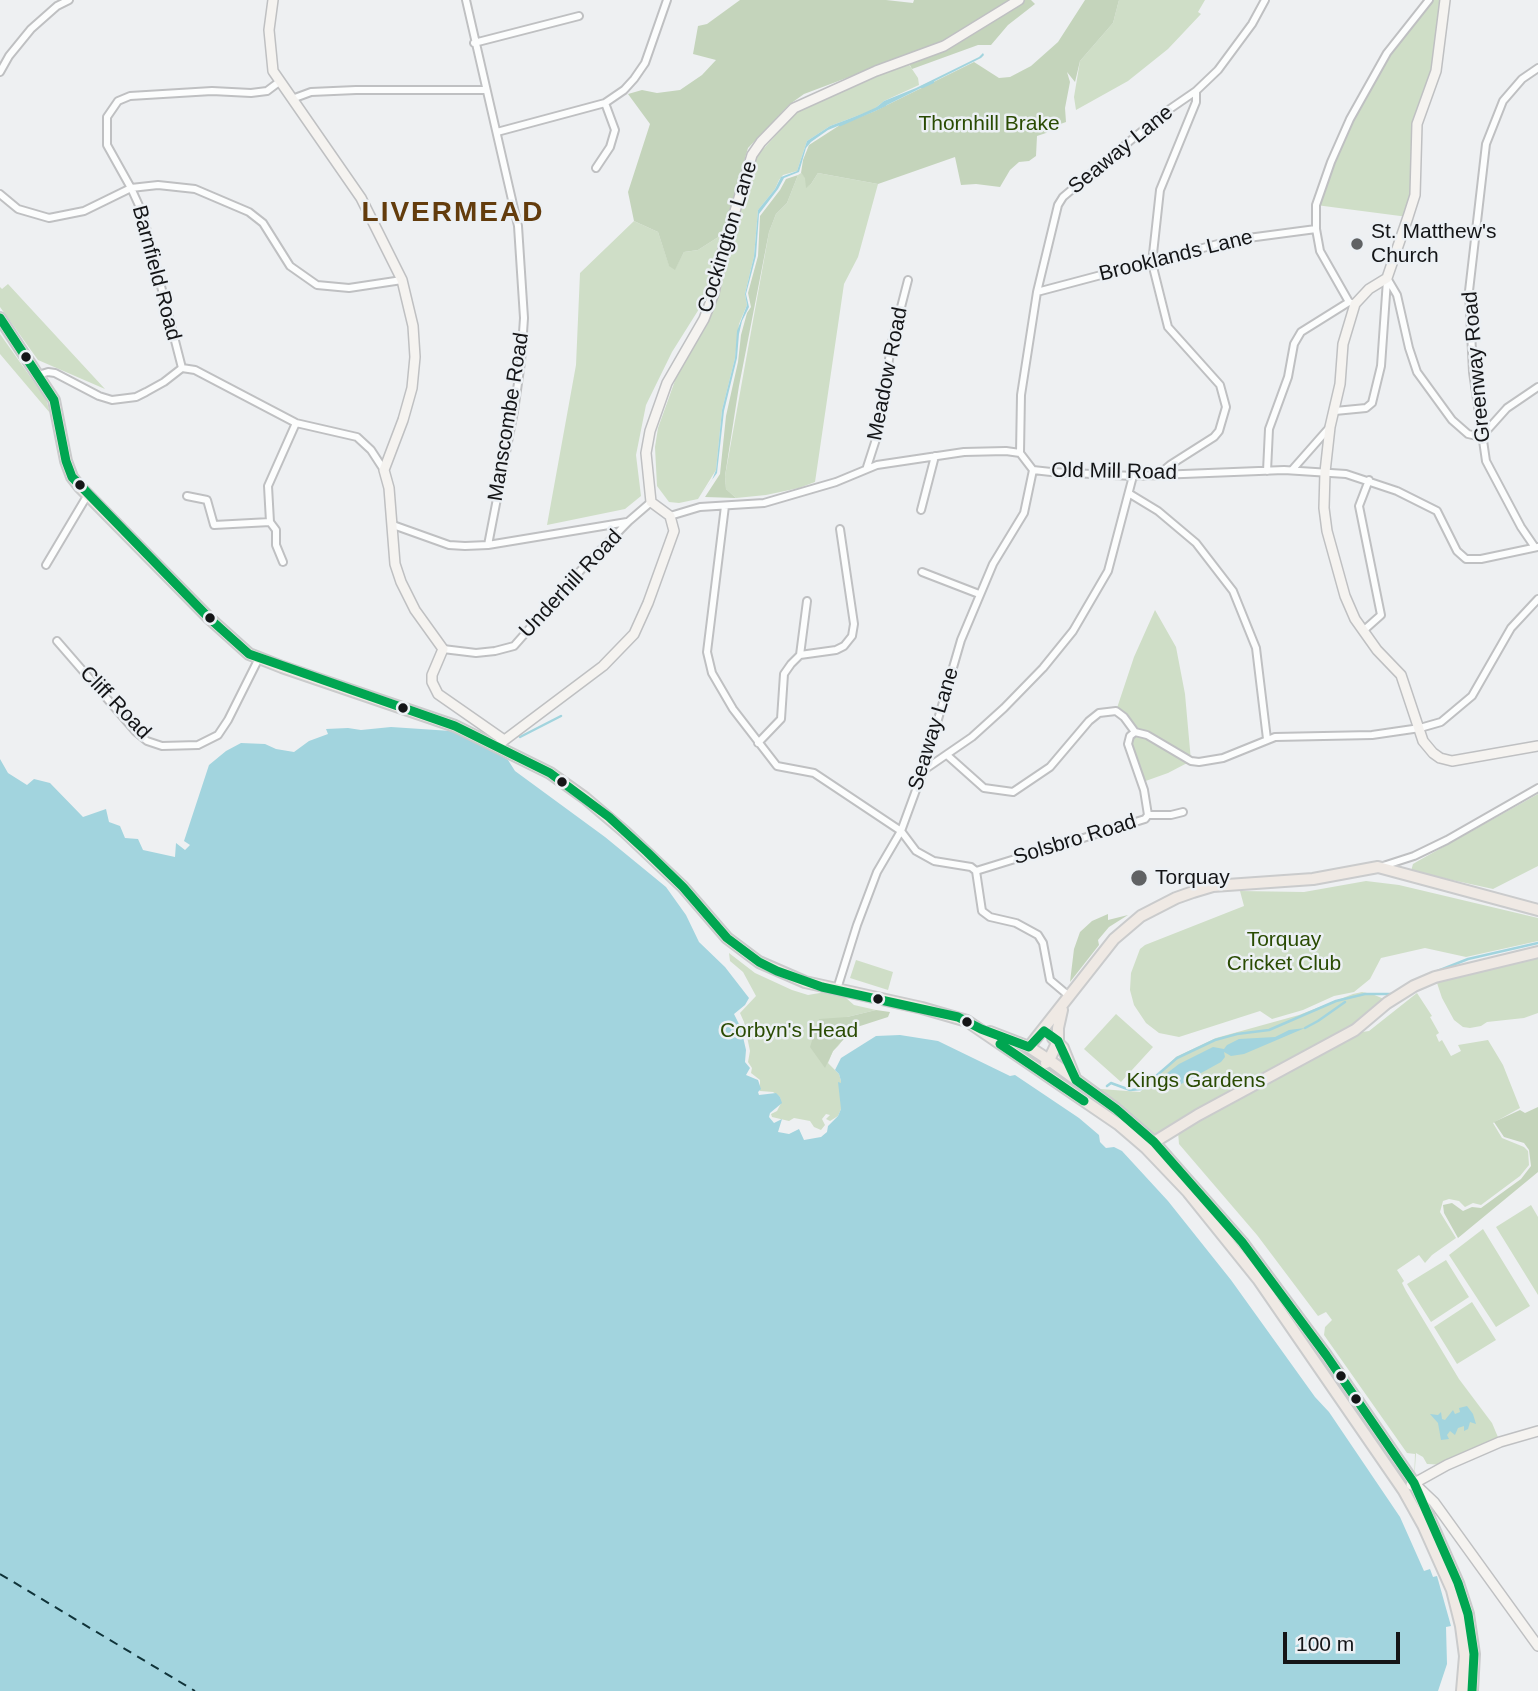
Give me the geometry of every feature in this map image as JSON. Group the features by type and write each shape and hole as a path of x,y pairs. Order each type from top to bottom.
{"main road":[{"path":"0,318 54,400 66,461 72,477 87,496 209,618 249,654 501,743 550,773 609,817 677,880 720,931 766,966 788,976 837,990 953,1016 1029,1047 1116,1109 1242,1242 1326,1355 1414,1483 1458,1583 1468,1614 1474,1669 1472,1691"},
{"path":"1029,1047 1044,1031 1104,949 1123,931 1141,916 1175,898 1213,886 1313,879 1378,867 1538,910"},
{"path":"1150,1145 1198,1115 1356,1030 1387,1003 1414,986 1435,977 1538,952"},
{"path":"1068,998 1058,1028 1058,1041 1076,1080"},
{"path":"981,1029 1150,1145 1258,1279 1405,1491 1423,1525 1452,1590 1464,1647 1462,1691"},
{"path":"1044,1031 1058,1041"},
{"path":"1038,1069 1049,1060 1058,1041"},
{"path":"1029,1047 1038,1069"}],"street":[{"path":"0,72 31,29 57,6 69,0"},
{"path":"273,0 269,30 273,71 361,198 402,280 413,326 415,357 412,388 384,470"},
{"name":"Manscombe Road","path":"466,0 518,226 524,318 514,411 488,545"},
{"path":"497,132 604,103 624,90 645,63 667,0"},
{"name":"Cockington Lane","path":"651,502 646,453 656,410 679,358 704,320 752,155 761,142 794,108 803,103 876,71 944,46 1019,0"},
{"name":"Seaway Lane","path":"1020,453 1021,395 1037,292 1058,205 1063,197 1164,113 1196,91 1218,70 1252,24 1265,0"},
{"path":"1429,0 1387,53 1350,119 1316,205 1315,229 1320,251 1352,303 1343,344 1335,411 1330,427 1324,508 1332,555 1345,596 1363,631 1401,675 1423,741 1440,758 1462,760 1538,746"},
{"path":"1335,411 1366,408 1372,403 1381,366 1387,278 1415,195 1417,124 1436,71 1446,0"},
{"path":"474,43 579,16"},
{"name":"Greenway Road","path":"1536,546 1521,527 1486,461 1473,372 1469,290 1486,144 1503,101 1522,79 1538,68"},
{"name":"Barnfield Road","path":"182,368 142,212 107,145 107,117 118,101 130,96 199,92 251,93 267,91 279,82"},
{"path":"292,99 311,92 485,90"},
{"path":"1157,476 1220,431 1226,407 1220,385 1168,327 1152,263 1155,215 1160,190 1196,102 1196,91"},
{"path":"596,168 610,147 614,130 610,112 604,103"},
{"path":"0,194 18,209 49,218 84,211 131,188 158,185 195,189 243,209 262,223 290,266 317,285 349,289 402,280"},
{"name":"Brooklands Lane","path":"1037,292 1233,240 1315,229"},
{"path":"1387,278 1397,295 1409,348 1424,384 1452,421 1468,434 1481,437 1507,408 1538,387"},
{"path":"1267,471 1269,429 1288,377 1294,344 1301,332 1352,303 1387,278"},
{"name":"Meadow Road","path":"867,467 878,433 891,346 908,280"},
{"path":"38,375 55,373 99,396 121,400 146,392 182,368 195,370 296,423 357,437 372,450 384,470 389,488 395,564 415,610 442,653 432,675 432,682 438,694 501,743 597,671 634,634 653,592 674,531 670,516 651,502"},
{"path":"283,562 276,545 276,530 270,522 268,486 296,423"},
{"path":"1292,470 1330,427"},
{"path":"670,516 700,507 764,503 793,496 836,482 867,467 935,456 992,451 1020,453"},
{"name":"Old Mill Road","path":"1020,453 1033,470 1133,476 1292,470 1346,474 1369,480 1437,511 1457,551 1466,558 1489,558 1536,546"},
{"path":"920,510 935,456"},
{"name":"Seaway Lane","path":"837,990 877,872 901,831 923,771 953,664 979,594 993,564 1024,513 1033,470"},
{"path":"923,771 972,737 1025,688 1073,631 1108,571 1133,476"},
{"path":"1363,631 1381,615 1359,506 1369,480"},
{"path":"1130,494 1158,511 1196,543 1233,591 1256,648 1268,739"},
{"path":"46,565 87,496"},
{"path":"187,496 207,500 214,525 270,522"},
{"name":"Underhill Road","path":"442,653 495,652 514,646 629,522 651,502"},
{"path":"725,506 707,652 712,673 758,743 777,766 814,773 901,831 916,851 934,861 971,867 976,871 982,911 1016,923 1038,935 1043,943 1050,980 1068,998"},
{"path":"393,525 449,545 488,545 629,522"},
{"path":"800,655 836,650 844,646 852,636 854,624 840,529"},
{"path":"922,572 979,594"},
{"path":"947,755 984,788 1013,792 1050,768 1089,721 1099,713 1116,711 1135,732 1147,735 1189,760 1199,762 1223,758 1268,739 1372,735 1420,728 1441,722 1472,696 1511,628 1538,599"},
{"path":"758,743 781,719 784,674 800,655 807,601"},
{"path":"804,620 813,622"},
{"name":"Cliff Road","path":"57,641 136,732 147,741 162,746 198,745 218,735 259,658"},
{"name":"Solsbro Road","path":"976,871 1145,819 1148,815 1144,790 1128,744 1130,736 1135,732"},
{"path":"1378,867 1414,856 1538,788"},
{"path":"1148,815 1171,816 1183,812"},
{"path":"1404,875 1406,863 1414,856"},
{"path":"1405,1491 1447,1465 1500,1442 1538,1432"},
{"path":"1414,1483 1434,1502 1538,1646"}],"green space":[{"path":"740,0 886,0 913,3 914,0 1031,0 1035,4 1008,25 991,45 978,45 912,69 905,56 804,94 790,104 748,148 723,234 698,250 684,252 675,270 669,266 658,232 634,221 628,192 650,124 628,94 642,90 657,93 680,90 702,75 716,60 693,54 698,26 707,24"},
{"name":"Thornhill Brake","path":"1085,0 1119,0 1113,23 1080,61 1075,82 1067,72 1070,82 1065,108 1066,122 1037,136 1036,156 1029,161 1019,162 1010,170 1000,187 961,185 955,157 878,184 818,173 806,188 805,178 801,173 809,145 840,125 875,111 974,62 999,78 1010,77 1031,66 1058,42"},
{"path":"1119,0 1205,0 1198,12 1201,14 1168,49 1128,81 1076,110 1074,97 1080,61 1113,23"},
{"path":"1429,0 1445,0 1436,71 1417,124 1415,195 1408,217 1316,205 1331,162 1387,53"},
{"path":"908,63 918,78 919,85 884,101 873,110 830,126 807,141 797,171 783,175 758,210 754,256 745,294 747,305 739,324 735,358 722,410 716,470 698,499 669,502 657,486 655,447 658,428 677,375 707,325 755,158 796,113"},
{"path":"801,173 806,178 806,187 818,173 878,184 858,257 844,284 815,482 766,495 736,498 726,489 725,476 769,232 776,214 787,203"},
{"path":"798,175 787,203 776,214 769,232 739,386 725,476 726,489 736,498 705,497 720,474 726,416 741,335 751,307 748,293 758,256 760,216 786,179"},
{"path":"634,221 658,232 669,265 675,269 684,252 698,250 723,234 699,309 672,352 646,405 636,455 641,496 625,509 547,525 576,365 580,273"},
{"path":"8,284 105,389 38,360 0,307 0,287 2,289"},
{"path":"0,334 46,399 50,413 0,354"},
{"path":"1155,610 1176,647 1185,694 1191,761 1140,783 1128,744 1135,732 1116,711 1134,657"},
{"path":"1538,794 1538,866 1493,889 1411,871 1413,864"},
{"name":"Torquay Cricket Club","path":"1366,881 1399,885 1538,918 1538,941 1466,957 1425,948 1381,958 1370,979 1354,992 1334,996 1303,1010 1272,1019 1260,1011 1179,1037 1159,1033 1146,1023 1134,1005 1130,990 1131,973 1140,949 1244,906 1240,891 1304,892"},
{"path":"1108,914 1108,920 1128,915 1109,927 1098,940 1099,945 1070,982 1074,949 1080,932 1092,921"},
{"path":"1538,952 1538,1013 1524,1018 1487,1022 1470,1028 1463,1027 1454,1020 1435,977"},
{"name":"Corbyn's Head","path":"729,953 755,973 792,990 808,995 837,990 854,1005 876,1010 847,1017 831,1051 841,1043 833,1051 828,1063 839,1074 841,1081 841,1109 838,1116 830,1121 826,1119 830,1115 826,1114 822,1119 825,1125 821,1130 814,1127 810,1121 794,1118 789,1121 772,1117 771,1114 777,1111 781,1103 780,1097 773,1092 760,1091 760,1080 751,1073 752,1068 748,1062 750,1051 740,1013 756,996 743,972 730,961"},
{"path":"856,960 893,972 888,990 850,978"},
{"name":"Kings Gardens","path":"1362,992 1389,1001 1365,1023 1154,1142 1088,1088 1140,1092 1176,1057 1216,1038 1299,1015"},
{"path":"1417,993 1432,1016 1430,1017 1439,1033 1436,1035 1439,1042 1442,1040 1451,1056 1461,1051 1458,1045 1488,1040 1503,1065 1520,1108 1493,1123 1502,1138 1528,1151 1529,1165 1520,1176 1481,1205 1473,1203 1465,1207 1459,1201 1443,1201 1440,1212 1456,1238 1425,1263 1419,1255 1397,1270 1404,1281 1402,1283 1406,1291 1459,1379 1492,1423 1500,1442 1447,1465 1427,1464 1423,1457 1416,1453 1414,1483 1415,1454 1407,1453 1324,1335 1325,1327 1332,1320 1326,1312 1318,1316 1257,1235 1179,1144 1178,1132 1362,1032 1369,1031"},
{"path":"876,1010 890,1012 888,1017 854,1028 833,1051 825,1068 810,1047 819,1019 847,1017"},
{"path":"1116,1014 1153,1047 1121,1082 1084,1049"},
{"path":"1538,1107 1538,1172 1458,1238 1444,1213 1443,1205 1452,1203 1463,1211 1472,1207 1481,1208 1521,1179 1531,1166 1529,1150 1524,1143 1504,1137 1494,1122 1520,1110 1525,1113"},
{"path":"1531,1205 1538,1217 1538,1295 1496,1227"},
{"path":"1483,1229 1530,1306 1496,1327 1449,1255"},
{"path":"1446,1260 1469,1297 1431,1322 1407,1284"},
{"path":"1472,1302 1496,1340 1457,1364 1434,1327"}],"water":[{"path":"983,53 981,58 875,111 828,130 811,142 806,148 799,172 784,178 759,214 756,256 746,294 749,307 739,334 737,358 724,411 717,473 712,480 716,470 722,410 735,358 737,331 747,305 745,294 754,256 758,210 781,177 797,171 807,141 830,126 873,110 884,101 916,88"},
{"path":"391,727 451,731 498,754 508,760 515,771 605,837 666,887 686,915 699,942 725,967 749,998 734,1014 741,1028 746,1050 745,1062 750,1068 746,1075 758,1080 761,1089 759,1095 776,1093 780,1097 782,1103 769,1117 774,1123 782,1119 778,1132 789,1134 799,1129 804,1140 821,1137 841,1109 838,1082 841,1081 835,1070 841,1058 876,1036 900,1035 938,1041 1010,1076 1015,1075 1079,1118 1099,1135 1100,1142 1106,1148 1114,1147 1122,1151 1168,1201 1231,1280 1315,1397 1329,1412 1400,1517 1424,1571 1430,1569 1433,1577 1437,1576 1451,1626 1446,1627 1447,1664 1438,1691 0,1691 0,759 8,773 27,785 34,779 50,783 83,817 106,809 109,822 120,826 125,838 138,839 143,850 175,857 176,843 185,850 190,845 184,841 209,765 226,751 241,743 265,744 294,752 309,741 328,734 326,729"},
{"path":"1305,1028 1244,1054 1231,1056 1224,1052 1225,1057 1221,1062 1174,1088 1169,1088 1162,1081 1162,1077 1179,1064 1213,1047 1224,1049 1239,1039 1275,1037 1289,1030"},
{"path":"1467,1406 1476,1424 1470,1422 1468,1429 1464,1431 1464,1426 1458,1428 1455,1435 1450,1431 1447,1435 1449,1439 1441,1440 1438,1423 1430,1414 1438,1415 1441,1412 1442,1419 1445,1420 1453,1410 1455,1414 1460,1412 1459,1408"}],"waterway":[{"path":"922,87 933,82"},
{"path":"840,125 885,105"},
{"path":"520,737 561,716"},
{"path":"1435,972 1468,959 1538,943"},
{"path":"1400,989 1422,977"},
{"path":"1107,1086 1111,1083 1130,1090 1141,1089 1177,1058 1215,1040 1269,1030 1336,1001 1365,994 1392,994"},
{"path":"1305,1028 1345,1002"}],"ferry route":[{"path":"0,1574 195,1691"}],"transit line":[{"path":"0,318 54,400 66,461 72,477 209,618 249,654 455,726 550,773 609,817 647,852 683,887 727,938 759,962 777,971 822,987 958,1017 981,1029 1029,1047 1044,1031 1058,1041 1076,1080 1116,1109 1154,1142 1242,1242 1326,1355 1414,1483 1458,1583 1468,1614 1474,1654 1472,1691"},
{"path":"1000,1044 1084,1101"}],"place":[{"name":"St. Matthew's Church","path":"1357,244"},
{"name":"Torquay","path":"1139,878"}],"district":[{"name":"LIVERMEAD","path":"453,213"}]}
